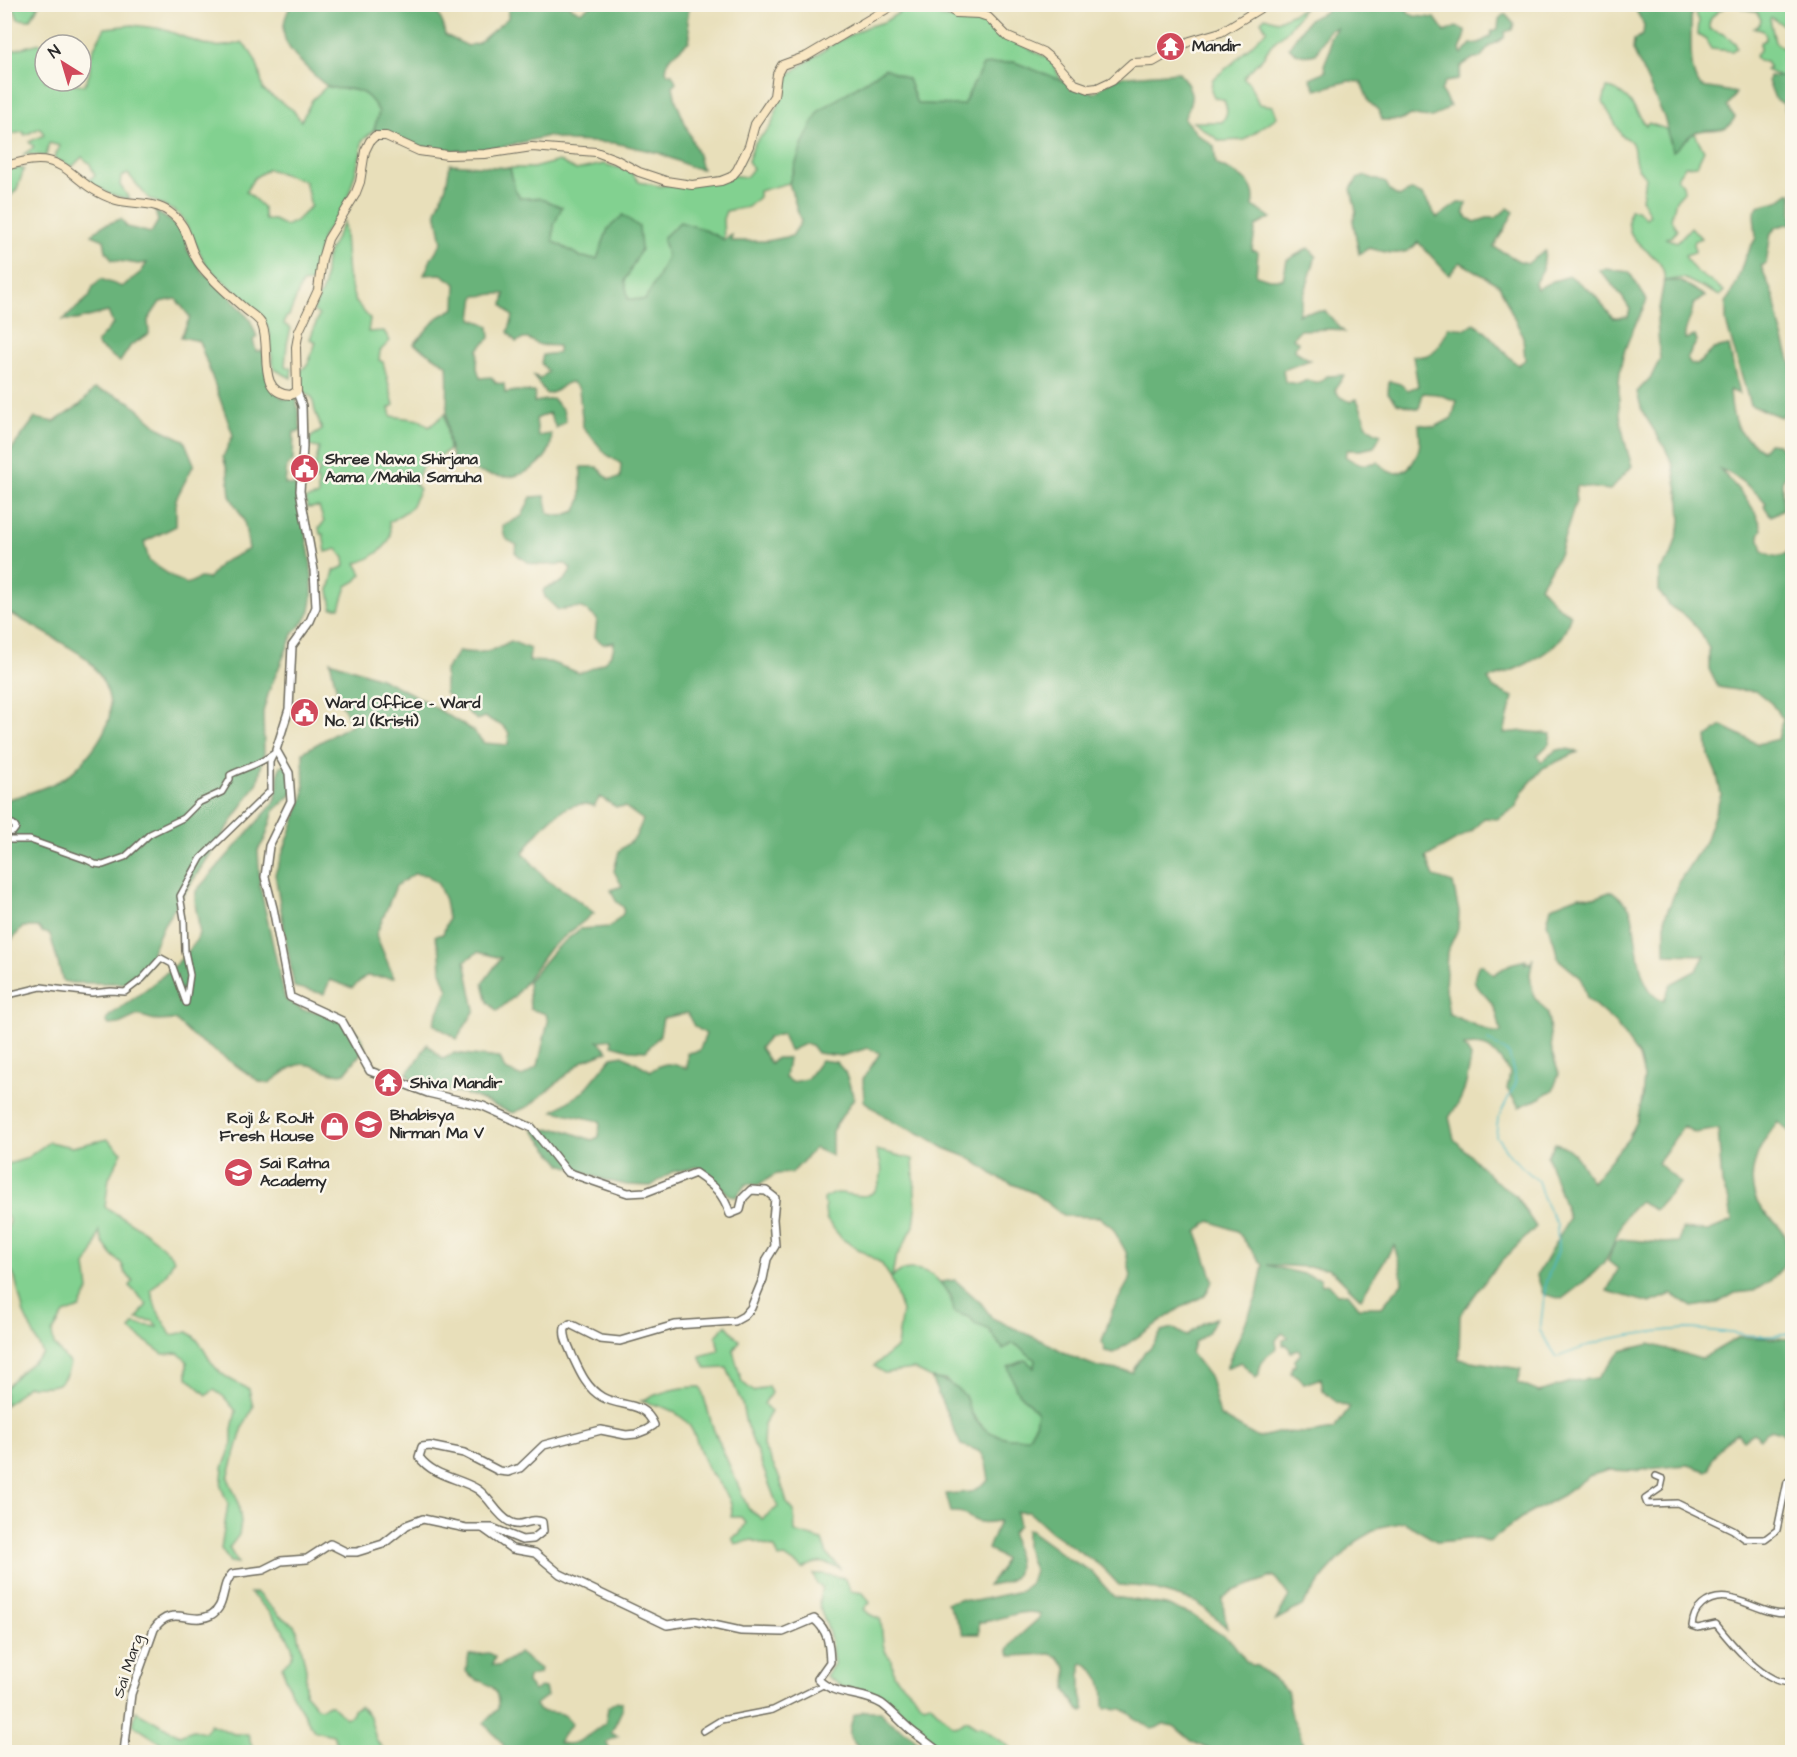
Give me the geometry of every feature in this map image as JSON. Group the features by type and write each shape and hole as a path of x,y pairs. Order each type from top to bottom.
{"main road":[{"path":"4,166 32,159 53,162 108,196 123,201 152,205 170,213 186,231 192,253 202,268 261,324 265,333 264,347 272,388 284,395 291,395 297,392 296,347 299,331 318,290 322,259 328,239 355,195 361,179 365,151 375,136 386,136 419,151 447,155 485,154 532,147 596,152 639,172 666,181 692,185 721,181 734,174 744,157 755,124 774,96 779,68 807,56 895,4"},
{"path":"941,4 956,13 988,17 1008,37 1043,52 1075,84 1089,89 1112,81 1132,63 1154,62 1190,41 1221,32 1266,4"}],"street":[{"path":"4,996 41,987 92,993 125,992 142,979 162,958 172,964 186,1003 190,975 185,951 184,919 180,896 201,858 270,791 270,762 289,709 292,646 310,621 316,608 314,570 300,491 303,447 302,406 297,392"},
{"path":"4,840 30,840 103,865 129,855 150,834 183,818 198,803 222,792 230,775 246,766 261,763 275,752"},
{"name":"Sai Marg","path":"124,1752 131,1694 157,1626 169,1616 201,1618 214,1613 221,1603 227,1581 232,1574 263,1570 281,1561 307,1559 330,1544 346,1552 357,1552 383,1544 412,1523 423,1520 466,1528 492,1528 517,1539 527,1540 538,1537 544,1528 542,1522 537,1520 518,1525 508,1521 476,1489 427,1466 419,1457 422,1447 430,1446 464,1454 508,1473 520,1468 544,1445 601,1430 636,1434 646,1431 654,1425 650,1415 644,1410 602,1397 583,1379 566,1341 565,1328 570,1324 600,1339 620,1341 675,1325 735,1321 744,1316 755,1298 763,1279 767,1259 775,1246 773,1219 775,1198 766,1191 751,1190 743,1198 740,1209 730,1214 724,1197 712,1184 695,1173 646,1192 628,1193 567,1172 532,1128 483,1106 428,1093 370,1071 342,1021 290,997 265,877 269,846 291,801 289,773 275,752"},
{"path":"4,824 13,824 16,828 13,832 4,834"},
{"path":"1656,1476 1663,1479 1661,1488 1645,1499 1647,1504 1677,1503 1732,1530 1744,1539 1765,1539 1777,1530 1787,1482 1792,1478"},
{"path":"482,1527 512,1550 536,1553 560,1574 667,1625 695,1621 741,1631 783,1632 814,1619 829,1638 830,1662 818,1679 823,1685 836,1691 858,1694 882,1704 939,1752"},
{"path":"1792,1613 1781,1616 1723,1596 1711,1598 1699,1608 1693,1616 1692,1626 1698,1628 1716,1624 1738,1650 1759,1669 1774,1680 1792,1684"},
{"path":"703,1731 721,1720 772,1710 823,1685"}],"green space":[{"path":"4,5 39,5 30,20 18,19 13,6 6,9 6,40"},
{"path":"291,5 434,5 443,24 445,35 468,46 478,43 508,18 508,5 568,5 580,12 592,5 690,5 687,18 689,41 668,60 666,70 668,74 672,74 676,82 673,86 676,101 702,169 691,167 659,153 615,143 569,141 548,136 476,151 447,150 420,147 374,130 379,112 370,99 359,91 329,87 300,61 289,47 285,40 284,24"},
{"path":"911,5 933,5 941,17 960,19 986,17 1000,33 1051,60 1062,82 1014,62 984,65 963,105 917,104 908,79 803,143 789,183 759,191 759,197 748,207 726,211 723,219 724,240 703,229 680,222 663,238 667,256 645,300 628,299 625,281 641,249 608,229 597,259 581,257 553,241 554,225 539,198 520,199 514,187 510,168 533,168 559,161 576,170 604,164 630,171 639,182 660,186 729,175 746,177 753,169 748,161 754,144 771,126 785,77 833,44 866,27 884,22"},
{"path":"1324,5 1409,5 1407,11 1414,16 1435,18 1445,32 1456,27 1465,30 1460,50 1462,54 1471,44 1479,43 1490,37 1492,31 1498,29 1499,19 1505,14 1514,24 1512,30 1505,32 1504,38 1490,46 1480,58 1474,58 1461,66 1458,80 1445,82 1441,91 1450,106 1445,110 1432,117 1411,115 1402,120 1382,120 1379,111 1369,102 1361,82 1348,81 1316,90 1310,78 1326,71 1324,65 1330,50 1330,37 1337,28 1329,30 1316,54 1301,55 1289,47 1309,19 1327,11"},
{"path":"1633,5 1691,5 1692,62 1697,82 1703,87 1736,93 1727,107 1735,117 1727,127 1696,132 1673,151 1664,117 1633,50 1634,40 1643,35 1644,25"},
{"path":"1694,5 1728,5 1712,17 1709,29 1723,34 1735,43 1736,48 1732,51 1711,49 1706,40 1698,35 1699,20 1694,11"},
{"path":"1741,5 1792,5 1792,19 1786,27 1771,17 1770,19 1775,42 1786,51 1782,60 1792,73 1780,77 1766,70 1770,68 1766,62 1758,61 1755,56 1760,50 1760,43 1766,39 1766,36 1763,31 1754,28 1761,20 1757,12 1741,8"},
{"path":"1304,8 1287,31 1271,45 1243,78 1249,83 1259,104 1273,106 1277,117 1244,140 1220,141 1193,122 1222,122 1227,111 1226,106 1224,100 1214,97 1211,90 1212,80 1267,30 1261,21 1265,17 1277,21"},
{"path":"133,25 158,28 211,46 242,42 257,64 263,90 293,110 301,121 312,100 327,86 363,93 379,112 374,130 362,141 361,153 349,194 341,211 322,237 312,282 302,283 289,316 286,317 284,324 291,328 285,366 292,368 291,378 274,369 270,333 259,312 205,263 183,219 176,212 148,198 128,174 121,177 120,185 130,200 110,194 86,181 95,176 90,164 82,157 72,167 54,158 60,146 49,143 46,156 24,154 34,147 29,142 44,135 40,128 25,135 23,132 7,135 7,147 5,146 5,52 33,45 33,93 93,93 93,50 105,28","holes":["268,169 305,181 311,206 296,221 286,226 274,220 265,220 263,207 246,191 254,178"]},
{"path":"1014,62 1094,93 1116,77 1179,72 1191,94 1190,105 1184,119 1198,135 1214,146 1216,164 1238,175 1249,184 1254,197 1253,206 1271,218 1256,226 1252,250 1258,252 1256,275 1269,279 1283,279 1287,260 1309,248 1316,256 1298,315 1304,312 1325,311 1344,332 1334,329 1299,330 1293,338 1298,342 1294,350 1310,360 1283,370 1285,382 1299,384 1307,380 1318,382 1327,376 1344,375 1335,390 1340,397 1351,402 1356,399 1366,424 1381,434 1374,447 1347,450 1345,456 1357,463 1378,462 1390,472 1402,472 1412,463 1419,448 1419,424 1435,427 1452,418 1457,401 1437,394 1423,393 1419,409 1397,403 1388,393 1389,381 1400,384 1408,390 1418,386 1413,356 1432,353 1449,327 1466,329 1474,323 1518,365 1525,360 1523,337 1499,285 1460,262 1449,275 1418,242 1402,253 1389,253 1369,248 1359,254 1353,221 1356,211 1351,189 1357,179 1366,176 1386,183 1391,192 1399,197 1412,190 1423,195 1437,218 1458,203 1466,203 1464,213 1475,222 1496,218 1508,208 1514,212 1494,247 1519,261 1528,263 1545,251 1543,269 1535,283 1537,289 1570,276 1593,293 1613,318 1628,317 1630,309 1616,288 1599,270 1606,269 1629,272 1647,300 1625,349 1620,370 1620,411 1624,439 1632,466 1610,490 1577,486 1576,501 1559,555 1540,586 1557,606 1571,614 1566,628 1552,647 1535,659 1488,679 1493,688 1513,697 1504,733 1523,731 1551,734 1549,744 1537,756 1541,762 1558,750 1578,752 1543,768 1523,791 1515,808 1497,819 1484,818 1472,831 1426,857 1434,877 1453,883 1459,912 1458,929 1447,952 1445,989 1449,1014 1493,1033 1501,1033 1494,1008 1476,984 1476,971 1479,964 1493,975 1510,964 1526,960 1525,964 1528,962 1530,964 1533,957 1530,974 1533,995 1548,1013 1552,1053 1559,1074 1553,1090 1519,1107 1507,1089 1510,1073 1496,1054 1487,1047 1464,1046 1471,1057 1462,1096 1449,1117 1454,1139 1493,1179 1515,1195 1536,1227 1494,1269 1460,1315 1459,1359 1521,1369 1517,1383 1539,1392 1573,1381 1597,1378 1621,1351 1650,1344 1701,1359 1739,1337 1792,1339 1792,1393 1786,1397 1785,1405 1792,1409 1792,1442 1781,1432 1771,1429 1765,1432 1761,1439 1753,1433 1743,1440 1737,1433 1719,1449 1707,1471 1688,1465 1634,1471 1609,1470 1589,1476 1563,1495 1521,1518 1489,1542 1478,1538 1438,1542 1404,1522 1380,1527 1356,1541 1325,1575 1302,1606 1276,1620 1289,1596 1274,1576 1231,1592 1222,1599 1227,1628 1198,1603 1145,1587 1119,1585 1102,1567 1051,1532 1029,1512 1016,1512 1019,1525 1012,1533 1018,1563 1015,1576 1001,1584 987,1586 1000,1570 1004,1559 988,1549 999,1521 980,1522 962,1513 951,1512 946,1494 971,1492 989,1480 985,1460 976,1450 961,1445 931,1378 961,1391 973,1416 985,1429 1010,1438 1028,1437 1035,1425 1037,1412 1016,1389 1008,1367 1026,1360 1034,1368 1035,1360 1013,1343 1003,1349 988,1329 975,1324 971,1318 954,1312 951,1296 941,1282 955,1280 981,1303 992,1318 1072,1357 1098,1367 1132,1372 1145,1351 1150,1349 1162,1331 1173,1328 1186,1336 1203,1323 1216,1318 1208,1333 1194,1343 1191,1353 1210,1378 1220,1416 1258,1438 1281,1432 1308,1433 1334,1429 1350,1407 1338,1403 1323,1391 1321,1378 1304,1384 1298,1376 1291,1373 1295,1360 1301,1353 1298,1350 1291,1352 1287,1345 1283,1345 1283,1340 1289,1338 1283,1332 1276,1340 1277,1348 1264,1359 1256,1378 1241,1362 1226,1368 1257,1296 1263,1265 1237,1231 1210,1221 1197,1232 1213,1280 1205,1296 1182,1307 1114,1353 1105,1351 1102,1342 1112,1311 1131,1277 1126,1252 1112,1227 1099,1217 1064,1216 1034,1193 1000,1179 970,1158 944,1148 925,1136 893,1122 864,1101 863,1079 880,1053 868,1048 841,1056 817,1053 811,1045 804,1044 789,1051 782,1034 768,1038 760,1048 771,1064 776,1058 788,1058 785,1078 792,1082 807,1079 821,1060 836,1062 845,1072 854,1098 832,1131 832,1156 815,1148 792,1173 776,1174 758,1185 746,1184 736,1197 730,1196 698,1167 672,1172 651,1186 627,1185 604,1180 561,1164 533,1130 561,1129 592,1140 599,1137 600,1121 554,1111 584,1091 612,1057 623,1055 651,1071 665,1064 687,1068 687,1053 699,1051 706,1034 694,1026 687,1013 663,1018 660,1035 646,1051 612,1045 612,1039 598,1041 608,1051 583,1061 529,1106 513,1113 469,1095 430,1088 413,1080 407,1073 427,1044 443,1059 454,1053 500,1058 505,1070 522,1077 538,1066 548,1022 546,1014 530,1009 528,981 555,949 580,929 610,927 623,914 624,908 616,901 611,890 622,886 614,871 619,851 635,838 643,820 625,807 616,807 600,797 594,806 583,804 562,810 544,826 523,853 548,881 594,913 550,948 515,996 497,1011 488,1002 483,983 501,958 478,952 465,961 475,1010 457,1039 433,1024 448,990 441,971 440,952 435,936 443,934 448,919 445,900 438,884 427,875 414,874 396,886 376,935 394,978 366,976 352,988 330,980 324,994 294,987 275,874 304,795 303,752 352,724 339,700 330,661 380,678 416,696 472,730 484,743 508,745 509,733 503,726 484,717 477,720 445,693 445,670 459,651 473,653 486,651 511,641 530,649 529,661 550,662 579,673 603,663 613,649 614,642 603,644 595,637 597,619 591,614 579,607 558,610 545,597 543,591 545,588 564,580 571,569 566,564 532,564 515,552 517,545 508,540 504,533 503,526 522,516 531,497 545,496 549,514 562,516 576,511 581,499 581,467 597,467 609,479 620,478 621,464 606,454 583,427 579,389 571,382 546,394 533,375 540,379 548,372 541,363 543,355 558,353 558,346 541,345 528,339 516,342 508,332 513,317 503,305 505,294 475,296 472,319 489,327 490,338 478,349 477,368 480,378 491,377 496,383 504,384 505,393 535,392 534,402 553,399 563,410 566,421 556,428 549,413 536,419 538,436 551,434 549,451 531,469 514,476 501,477 455,465 448,440 447,365 414,344 437,318 455,308 456,284 441,274 424,275 442,242 436,211 446,186 450,164 510,168 514,187 520,198 539,198 562,207 554,225 553,241 581,257 597,259 608,229 623,215 639,227 641,249 625,281 628,299 645,300 667,256 663,238 680,222 703,229 724,240 732,235 731,241 767,241 792,236 801,222 789,183 803,143 819,111 885,68 908,79 917,104 963,105 983,65","holes":["1394,1245 1402,1283 1382,1307 1359,1307 1348,1293 1337,1294 1328,1284 1322,1285 1320,1278 1267,1265 1328,1268 1361,1298"]},
{"path":"1792,73 1792,124 1783,103 1776,101 1768,81 1769,76 1780,77"},
{"path":"1607,88 1625,97 1646,126 1648,123 1666,129 1673,151 1694,133 1704,150 1697,165 1685,166 1677,178 1683,185 1684,191 1676,200 1671,219 1677,230 1672,237 1665,238 1677,242 1691,227 1701,238 1694,241 1695,252 1685,255 1697,272 1724,291 1720,296 1683,278 1664,281 1663,270 1659,262 1631,234 1628,224 1630,210 1637,210 1646,218 1650,215 1642,200 1645,176 1637,166 1632,144 1622,136 1603,102"},
{"path":"24,169 17,189 9,198 5,212 5,170"},
{"path":"1792,193 1792,223 1777,227 1771,233 1766,264 1761,266 1774,298 1792,366 1792,404 1781,417 1750,405 1726,322 1726,303 1737,282 1745,257 1756,238 1754,214 1758,206 1778,201"},
{"path":"155,211 177,225 187,238 187,249 202,271 228,294 250,320 257,337 253,340 256,351 263,351 271,388 284,399 296,395 301,431 294,432 293,461 287,466 285,484 296,486 309,551 312,600 309,613 294,632 269,691 263,712 264,753 258,782 164,924 152,951 153,959 148,967 139,977 124,983 72,983 63,981 50,934 42,932 38,927 23,927 5,947 5,800 33,792 61,780 77,768 100,739 109,719 110,703 104,683 86,658 5,611 5,458 35,418 54,422 80,405 94,389 113,394 130,402 161,429 184,440 194,464 176,499 176,526 144,542 149,561 187,584 200,578 208,579 221,563 249,549 244,520 230,496 228,473 223,457 233,435 199,341 181,337 190,317 176,299 160,302 148,320 149,334 131,345 120,362 97,345 97,342 113,324 108,312 76,320 63,320 89,297 93,287 101,279 122,287 141,272 147,263 112,260 106,251 104,240 92,235 102,226 121,219 127,227 151,233 158,221"},
{"path":"344,221 348,276 355,301 370,319 368,332 384,331 390,341 380,351 379,360 383,362 394,405 389,408 391,416 420,420 429,427 445,414 449,450 422,467 415,484 420,489 410,509 389,522 390,537 381,550 366,560 356,563 362,574 347,586 340,608 332,608 329,590 334,571 345,566 344,558 337,549 326,552 323,534 320,534 319,528 324,522 319,507 307,508 306,499 318,496 318,480 314,479 320,471 315,466 319,448 308,446 311,437 322,430 312,397 305,394 298,373 308,364 316,342 310,339 319,315 313,311 324,286 326,258"},
{"path":"1664,281 1680,281 1705,296 1693,305 1685,331 1685,339 1695,336 1697,341 1687,358 1691,364 1697,365 1714,349 1729,346 1739,394 1730,390 1732,412 1738,428 1762,451 1768,443 1778,444 1792,459 1792,464 1782,481 1783,509 1771,516 1764,506 1766,503 1757,493 1720,469 1755,512 1762,529 1759,535 1763,551 1771,555 1782,556 1792,547 1792,1134 1778,1122 1770,1131 1758,1153 1752,1176 1756,1199 1762,1210 1779,1226 1786,1238 1785,1265 1770,1281 1754,1291 1735,1293 1718,1303 1692,1307 1672,1294 1650,1303 1607,1291 1618,1269 1608,1261 1615,1241 1620,1239 1679,1242 1682,1229 1708,1231 1732,1221 1729,1201 1722,1184 1718,1129 1695,1133 1683,1126 1658,1163 1680,1183 1655,1210 1640,1202 1633,1207 1623,1221 1604,1262 1579,1286 1562,1299 1543,1294 1537,1275 1569,1219 1547,1156 1555,1143 1562,1145 1573,1153 1592,1182 1628,1139 1637,1121 1644,1077 1639,1057 1616,1024 1587,998 1581,978 1558,959 1547,923 1551,907 1579,896 1596,897 1612,891 1617,895 1631,911 1643,975 1655,995 1664,1000 1671,984 1697,970 1705,955 1665,954 1665,917 1680,880 1705,842 1721,795 1717,775 1709,756 1707,737 1722,726 1758,744 1778,739 1783,719 1771,703 1756,691 1718,687 1709,669 1709,649 1699,630 1687,617 1671,607 1659,592 1659,572 1671,556 1681,522 1680,502 1673,465 1642,411 1637,392 1651,377 1660,359 1657,320"},
{"path":"285,765 292,773 295,788 293,793 274,811 265,839 258,850 260,887 285,999 303,1010 329,1013 343,1019 362,1038 365,1048 345,1073 333,1073 304,1064 287,1070 269,1083 260,1082 190,1034 175,1020 158,1021 138,1015 119,1024 109,1025 106,1021 109,1016 175,965 195,942 199,932 195,902 196,891 274,803 280,766"},
{"path":"107,1139 122,1152 109,1178 105,1207 150,1236 174,1259 167,1273 151,1290 156,1308 171,1335 188,1332 196,1339 219,1371 249,1389 253,1407 243,1427 228,1478 238,1501 241,1522 239,1535 229,1548 238,1563 230,1562 221,1549 228,1504 221,1487 223,1468 232,1445 232,1429 236,1411 224,1397 214,1390 207,1395 187,1377 187,1361 178,1353 163,1354 130,1330 134,1324 158,1327 153,1321 137,1319 147,1304 129,1286 133,1281 125,1273 122,1264 103,1243 99,1231 95,1248 86,1266 89,1290 80,1308 64,1314 52,1333 54,1345 70,1364 64,1379 49,1386 27,1386 5,1405 5,1388 19,1373 43,1354 24,1314 15,1278 5,1259 5,1233 10,1222 5,1213 5,1165 25,1159 49,1142 72,1147"},
{"path":"876,1150 913,1159 916,1209 914,1226 895,1260 892,1277 902,1271 914,1269 931,1275 944,1287 955,1312 971,1318 975,1324 988,1328 1003,1349 1012,1343 1035,1360 1034,1368 1016,1389 1037,1412 1035,1425 1028,1438 1015,1440 987,1432 969,1410 966,1397 945,1380 931,1378 914,1369 884,1373 874,1366 897,1347 902,1311 891,1278 881,1263 842,1239 826,1219 824,1199 835,1193 861,1196 872,1193 879,1183 882,1169"},
{"path":"726,1325 740,1341 733,1351 742,1382 754,1392 768,1386 771,1393 764,1404 771,1412 764,1424 763,1446 779,1476 787,1503 794,1511 795,1532 822,1540 827,1554 841,1569 822,1563 803,1569 785,1557 779,1558 775,1548 752,1540 735,1544 732,1538 739,1535 746,1523 741,1517 731,1517 731,1504 704,1462 690,1427 686,1421 671,1410 641,1401 670,1390 701,1387 713,1428 748,1508 762,1519 778,1507 727,1368 706,1369 700,1356 719,1351 716,1336"},
{"path":"1026,1530 1091,1571 1114,1597 1166,1605 1192,1615 1232,1642 1246,1661 1257,1666 1287,1690 1292,1717 1305,1752 1215,1752 1193,1742 1174,1726 1163,1724 1151,1729 1122,1709 1105,1708 1101,1681 1093,1670 1083,1663 1081,1665 1081,1694 1085,1710 1083,1712 1078,1709 1066,1690 1067,1668 1058,1657 1050,1654 1010,1655 1008,1650 1016,1639 1039,1618 1040,1614 1022,1613 979,1622 979,1634 963,1634 947,1603 959,1599 975,1601 1021,1591 1030,1583 1034,1570 1026,1547"},
{"path":"813,1574 844,1578 851,1591 863,1593 870,1602 864,1609 880,1619 883,1644 892,1660 894,1675 924,1705 930,1703 953,1726 966,1720 977,1727 980,1726 1011,1748 999,1752 947,1752 919,1733 888,1704 861,1690 842,1687 826,1676 834,1664 830,1638 819,1604 823,1588 817,1584"},
{"path":"250,1593 257,1593 280,1616 293,1624 298,1632 306,1669 305,1693 317,1707 331,1705 345,1718 351,1716 353,1709 360,1706 370,1717 376,1739 385,1752 338,1752 340,1750 333,1735 314,1731 291,1693 282,1667 292,1656 293,1650 290,1642 278,1623"},
{"path":"489,1653 495,1657 492,1665 499,1666 519,1653 540,1669 539,1674 528,1677 527,1683 534,1691 540,1687 545,1688 547,1696 535,1705 539,1711 565,1716 572,1724 558,1742 570,1744 583,1739 606,1722 608,1707 617,1701 622,1703 622,1710 611,1733 618,1736 606,1742 610,1750 614,1752 573,1752 561,1749 535,1752 534,1747 527,1747 521,1752 505,1752 503,1744 484,1723 498,1709 498,1698 495,1691 470,1676 466,1671 469,1655"},
{"path":"136,1711 179,1735 193,1730 205,1732 210,1724 234,1734 248,1734 254,1752 175,1752 133,1725"},
{"path":"864,1711 881,1711 886,1719 912,1736 926,1752 864,1752 852,1740 849,1733 854,1715"}],"waterway":[{"path":"1488,1040 1509,1054 1516,1083 1498,1118 1496,1136 1511,1157 1538,1181 1544,1200 1557,1225 1558,1251 1546,1281 1540,1331 1557,1357 1609,1339 1658,1331 1687,1329 1766,1336 1792,1333"}],"place":[{"name":"Mandir","path":"1171,46"},
{"name":"Shree Nawa Shirjana Aama /Mahila Samuha","path":"304,468"},
{"name":"Ward Office - Ward No. 21 (Kristi)","path":"304,712"},
{"name":"Shiva Mandir","path":"389,1083"},
{"name":"Bhabisya Nirman Ma V","path":"369,1124"},
{"name":"Roji & RoJit Fresh House","path":"335,1127"},
{"name":"Sai Ratna Academy","path":"239,1172"}]}
